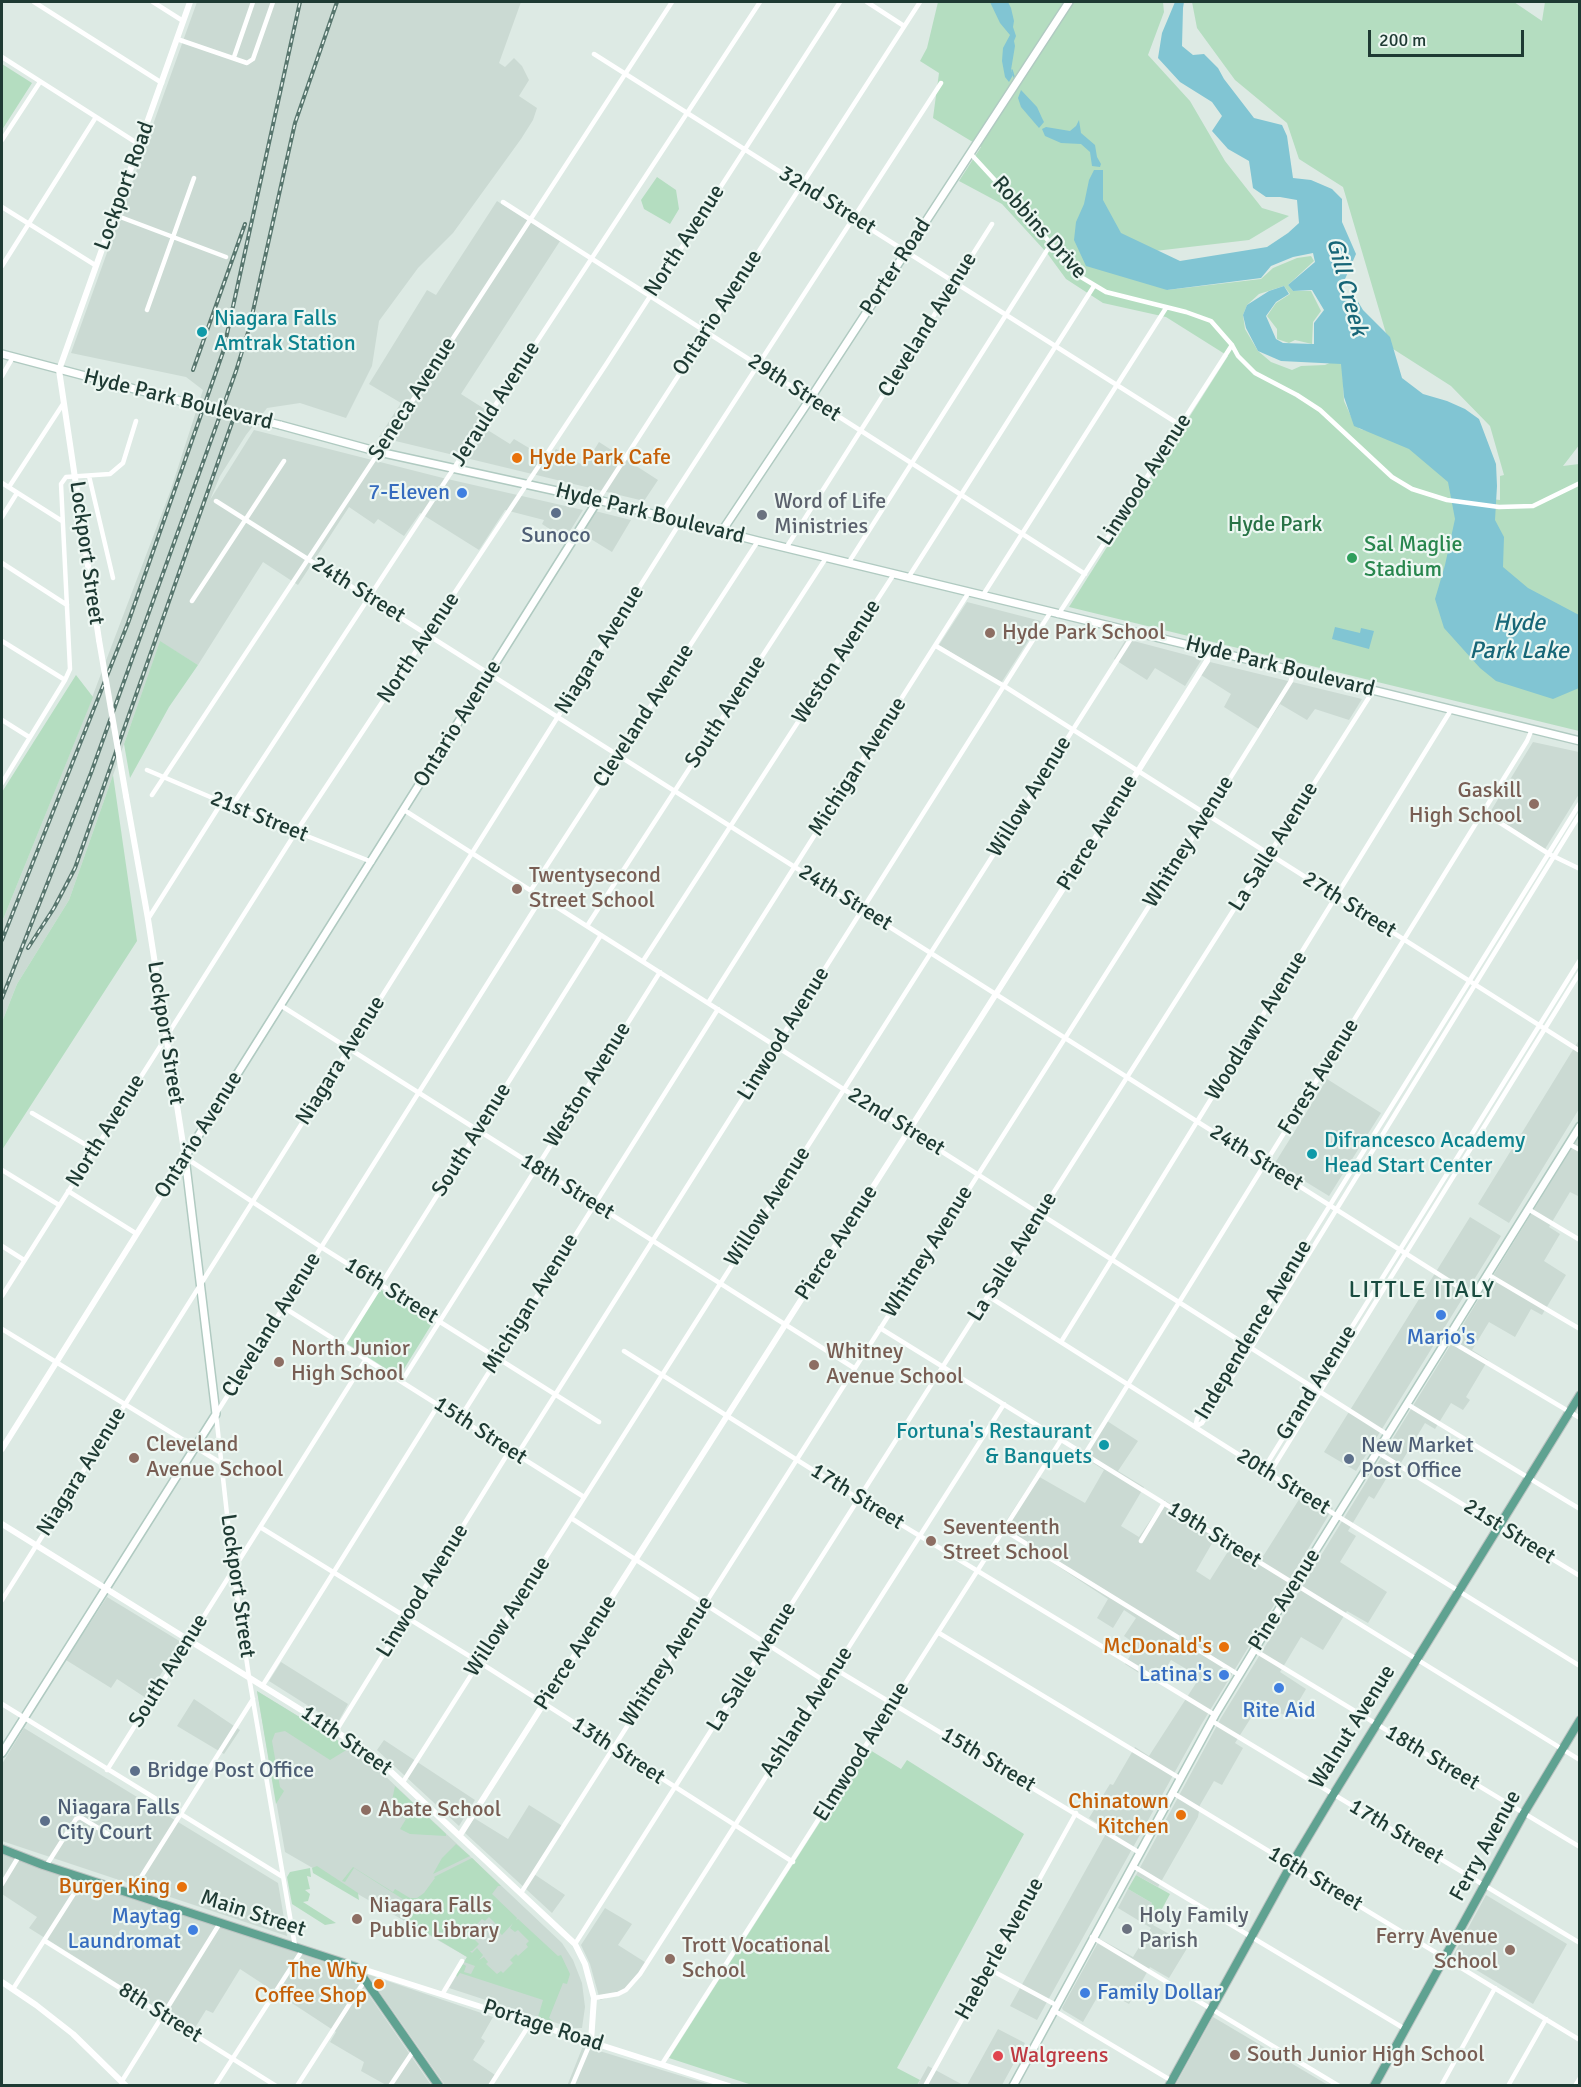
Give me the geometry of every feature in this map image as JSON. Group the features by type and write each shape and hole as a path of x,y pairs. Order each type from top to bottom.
{"main road":[{"name":"Porter Road","path":"722,531 1068,2"},
{"name":"Hyde Park Boulevard","path":"2,354 379,452 598,500 1058,615 1580,741"},
{"name":"Ontario Avenue","path":"185,1157 598,500"},
{"name":"Pine Avenue","path":"1013,2085 1213,1718 1336,1516 1580,1126"},
{"name":"Lockport Street","path":"185,1157 202,1282 216,1414"},
{"name":"Walnut Avenue","path":"1170,2083 1291,1865 1375,1723 1580,1395"},
{"name":"Cleveland Avenue","path":"2,1753 216,1414"},
{"name":"Ferry Avenue","path":"1374,2085 1524,1813 1580,1720"},
{"name":"Main Street","path":"2,1849 46,1866 356,1966"},
{"path":"356,1966 438,2085"}],"street":[{"path":"34,2 162,83"},
{"path":"153,2 183,21"},
{"name":"Lockport Road","path":"59,370 190,2"},
{"path":"234,57 253,2"},
{"path":"177,39 247,63 253,59 273,2"},
{"name":"Seneca Avenue","path":"152,795 672,2"},
{"name":"Jerauld Avenue","path":"232,806 760,2"},
{"name":"North Avenue","path":"2,1296 93,1149 296,832 527,484 840,2"},
{"path":"867,2 904,26"},
{"name":"Ontario Avenue","path":"598,500 920,2"},
{"name":"32nd Street","path":"594,54 1180,425"},
{"path":"2,57 140,145"},
{"path":"2,140 40,82"},
{"path":"660,516 941,83"},
{"path":"2,266 96,117"},
{"name":"Robbins Drive","path":"970,153 1077,274 1106,292 1186,312 1211,321 1232,345 1238,356 1255,373 1320,410 1392,477 1412,489 1449,500 1497,507 1533,506 1580,483"},
{"path":"147,310 194,178"},
{"name":"29th Street","path":"503,202 1085,574"},
{"path":"2,207 95,265"},
{"path":"115,215 226,257"},
{"name":"Cleveland Avenue","path":"786,548 992,224"},
{"path":"849,562 1051,244"},
{"path":"908,578 1094,286"},
{"path":"983,596 1166,308"},
{"name":"Linwood Avenue","path":"1058,615 1232,345"},
{"path":"2,376 13,357"},
{"name":"Lockport Street","path":"59,370 99,640 148,919 185,1157"},
{"path":"9,487 64,403"},
{"path":"2,783 65,681 70,669 61,484 66,477 110,474 123,463 136,421"},
{"path":"192,601 284,461"},
{"name":"Lockport Street","path":"89,476 113,579"},
{"path":"2,483 62,520"},
{"path":"2,517 17,493"},
{"name":"24th Street","path":"216,501 1473,1296"},
{"name":"Niagara Avenue","path":"2,1600 681,521"},
{"name":"Cleveland Avenue","path":"531,890 758,541"},
{"name":"South Avenue","path":"587,926 826,558"},
{"path":"2,563 68,605"},
{"name":"Weston Avenue","path":"643,961 894,574"},
{"name":"Michigan Avenue","path":"708,1003 969,592"},
{"name":"Linwood Avenue","path":"517,1455 1050,613"},
{"name":"Willow Avenue","path":"403,1782 1130,640 1130,631"},
{"path":"2,641 65,681"},
{"name":"27th Street","path":"936,646 1004,686 1580,1051"},
{"name":"Pierce Avenue","path":"460,1835 1138,771 1207,661 1209,650"},
{"name":"Whitney Avenue","path":"520,1893 1207,815 1291,681 1293,670"},
{"name":"La Salle Avenue","path":"575,1944 1373,691"},
{"name":"Woodlawn Avenue","path":"1061,1342 1451,710"},
{"path":"2,720 29,737"},
{"name":"Forest Avenue","path":"1085,1454 1527,741 1532,729"},
{"name":"21st Street","path":"147,770 372,862"},
{"path":"148,919 222,802"},
{"name":"Independence Avenue","path":"1195,1427 1202,1423 1251,1347 1475,985 1580,803"},
{"name":"22nd Street","path":"404,810 1388,1435"},
{"path":"1483,812 1552,855 1580,869"},
{"name":"Independence Avenue","path":"1195,1427 1197,1419 1469,981 1580,814"},
{"name":"Cleveland Avenue","path":"216,1414 542,897"},
{"name":"South Avenue","path":"343,1345 601,935"},
{"name":"Grand Avenue","path":"1263,1470 1317,1390 1400,1249 1542,1027 1580,960"},
{"name":"Weston Avenue","path":"402,1381 660,972"},
{"path":"1269,1474 1317,1390 1406,1252 1542,1027 1580,972"},
{"name":"18th Street","path":"280,1005 854,1368"},
{"name":"Michigan Avenue","path":"460,1418 718,1009"},
{"path":"32,1113 93,1149"},
{"path":"1569,1144 1580,1150"},
{"name":"Ontario Avenue","path":"2,1449 185,1157"},
{"name":"16th Street","path":"185,1157 321,1247 599,1422"},
{"path":"2,1170 58,1205"},
{"path":"68,1191 137,1234"},
{"path":"1528,1209 1580,1239"},
{"path":"2,1246 24,1260"},
{"path":"1487,1274 1580,1329"},
{"name":"20th Street","path":"988,1296 1336,1516 1580,1666"},
{"name":"15th Street","path":"283,1307 585,1497"},
{"name":"19th Street","path":"880,1328 1580,1760"},
{"path":"2,1329 220,1463"},
{"path":"1447,1339 1580,1418"},
{"name":"17th Street","path":"624,1351 1333,1795 1580,1943"},
{"name":"South Avenue","path":"107,1770 366,1359"},
{"path":"263,1685 439,1404"},
{"name":"Ashland Avenue","path":"594,1998 618,1994 633,1984 1004,1404"},
{"path":"1407,1404 1580,1509"},
{"name":"Lockport Street","path":"216,1414 233,1569 249,1677 283,1878 299,1948"},
{"name":"Elmwood Avenue","path":"662,2064 1061,1440"},
{"name":"Linwood Avenue","path":"336,1731 510,1450"},
{"name":"21st Street","path":"1377,1452 1580,1576"},
{"path":"1141,1541 1164,1503"},
{"path":"571,1518 826,1682"},
{"name":"11th Street","path":"2,1524 372,1754 575,1944 585,1964 594,1998 591,2041"},
{"name":"13th Street","path":"260,1527 479,1662 793,1862"},
{"path":"1004,1530 1239,1675"},
{"path":"939,1633 1181,1779"},
{"name":"18th Street","path":"1254,1650 1580,1847"},
{"name":"15th Street","path":"835,1669 1140,1853"},
{"path":"130,1893 253,1699"},
{"path":"2,1704 283,1878"},
{"name":"16th Street","path":"1173,1793 1580,2040"},
{"name":"Haeberle Avenue","path":"925,2085 1076,1813"},
{"path":"46,1866 76,1819 80,1817 113,1837"},
{"path":"2,1884 19,1856"},
{"path":"1133,1866 1405,2030"},
{"path":"13,1989 84,1878"},
{"path":"2,1982 73,2034 124,2083 221,1922"},
{"path":"1092,1937 1339,2085"},
{"name":"8th Street","path":"45,1941 276,2085"},
{"path":"215,2085 299,1948"},
{"path":"443,1994 462,1961"},
{"name":"Portage Road","path":"356,1966 729,2085"},
{"path":"989,1968 1170,2083"},
{"path":"297,2085 365,1980"},
{"path":"1441,2085 1495,1988"},
{"path":"1508,2085 1546,2019"},
{"path":"490,2085 531,2022"},
{"path":"572,2085 591,2041"},
{"path":"390,2085 414,2050"},
{"path":"1575,2085 1580,2078"}],"shaded area":[{"path":"197,2 521,2 499,63 505,67 514,58 522,66 529,80 519,96 537,108 533,120 521,139 453,233 418,268 379,321 372,366 346,418 300,403 267,408 246,435 220,476 210,500 254,430 443,478 583,510 565,539 542,524 544,520 505,510 479,550 420,513 404,536 378,519 374,524 349,507 298,585 263,562 198,665 160,642 69,900 17,984 2,1022 2,922 85,716 170,492 203,390 186,377 71,353"},
{"path":"497,201 560,241 461,394 494,415 486,429 510,444 514,439 549,460 556,449 584,466 599,442 658,480 644,501 379,437 401,403 369,384 427,290 436,295"},
{"path":"595,511 631,520 612,552 581,533"},
{"name":"Hyde Park School","path":"967,602 1041,621 1001,683 939,645"},
{"path":"1126,639 1202,659 1185,686 1155,668 1147,680 1114,659"},
{"path":"1210,662 1362,699 1349,720 1315,709 1307,720 1280,704 1262,731 1224,707 1231,694 1201,675"},
{"name":"Gaskill High School","path":"1533,742 1579,752 1579,794 1545,849 1489,814"},
{"path":"1579,1040 1579,1109 1509,1223 1478,1204"},
{"path":"1327,1079 1381,1113 1329,1196 1275,1163"},
{"path":"1579,1136 1579,1194 1578,1196 1570,1192 1549,1227 1560,1234 1544,1261 1566,1275 1542,1315 1531,1309 1515,1337 1489,1322 1472,1350 1488,1360 1466,1397 1470,1400 1463,1410 1451,1403 1435,1429 1425,1423 1396,1471 1392,1469 1374,1499 1369,1496 1348,1531 1356,1536 1340,1562 1387,1592 1368,1623 1347,1611 1323,1650 1301,1637 1280,1672 1306,1689 1289,1718 1261,1702 1235,1743 1243,1748 1222,1785 1214,1781 1200,1805 1198,1817 1158,1887 1136,1875 1221,1718"},
{"path":"1470,1217 1501,1236 1356,1471 1324,1452"},
{"path":"1104,1419 1138,1441 1118,1471 1144,1487 1121,1526 1139,1537 1164,1500 1218,1533 1196,1571 1210,1580 1234,1542 1262,1558 1305,1490 1333,1508 1201,1725 1037,2020 1010,2006 1108,1830 1089,1818 1110,1784 1113,1785 1135,1747 1149,1756 1200,1677 1171,1660 1156,1684 1125,1664 1137,1645 1124,1636 1136,1618 1124,1610 1113,1628 1097,1618 1108,1599 1001,1529 1036,1475 1085,1503 1104,1470 1082,1456"},
{"path":"107,1597 181,1642 146,1698 117,1679 111,1688 66,1660"},
{"path":"281,1662 348,1704 337,1724 269,1681"},
{"path":"257,1691 366,1758 562,1943 573,1960 582,1983 585,2007 582,2028 572,2028 449,1988 467,1957 285,1852"},
{"path":"194,1699 240,1730 224,1754 177,1726"},
{"path":"24,1728 278,1883 287,1936 2,1841 2,1764"},
{"path":"384,1740 475,1800 459,1826 377,1750"},
{"path":"529,1805 564,1827 534,1874 565,1895 552,1913 465,1833 474,1818 508,1839"},
{"path":"2,1851 353,1972 431,2085 386,2085 361,2071 364,2062 330,2042 336,2032 240,1969 213,2013 206,2010 193,2031 29,1928 37,1917 2,1894"},
{"path":"1128,1889 1152,1903 1149,1917 1156,1920 1153,1925 1189,1945 1169,1978 1150,1967 1129,2004 1102,1989 1083,2022 1062,2008 1100,1939 1133,1957 1151,1928 1118,1908"},
{"name":"Ferry Avenue School","path":"1486,1895 1567,1944 1533,2004 1453,1956"},
{"path":"605,1908 632,1924 618,1945 648,1964 627,1992 600,2000 590,1964 581,1945"},
{"path":"367,1974 493,2017 481,2038 485,2041 473,2060 498,2077 492,2085 445,2085"},
{"name":"South Junior High School","path":"1213,2017 1328,2085 1175,2086"},
{"path":"998,2029 1025,2043 1002,2085 967,2085"},
{"path":"583,2046 711,2085 567,2086"},
{"path":"928,2066 963,2085 917,2086"}],"green space":[{"name":"Hyde Park","path":"938,2 1163,2 1164,12 1148,55 1190,101 1225,161 1262,208 1289,216 1249,240 1138,253 1167,290 1261,279 1273,268 1297,258 1311,256 1314,261 1288,285 1293,291 1311,291 1321,311 1313,322 1312,344 1295,340 1289,343 1277,339 1277,329 1267,316 1276,303 1290,294 1284,286 1259,294 1247,305 1243,315 1245,329 1258,351 1271,362 1292,370 1301,366 1342,362 1344,401 1354,423 1360,429 1404,441 1448,478 1456,495 1500,500 1500,476 1504,475 1490,426 1451,386 1390,347 1343,187 1299,159 1287,123 1235,80 1197,28 1192,2 1514,2 1542,21 1545,2 1579,2 1580,444 1563,466 1579,464 1579,731 1069,607 1228,356 1166,317 1103,303 1066,279 1047,253 1002,204 959,181 981,147 933,118 939,73 920,61 927,48"},
{"path":"2,64 32,83 2,130"},
{"path":"657,177 676,190 679,209 670,224 644,209 641,200"},
{"path":"160,641 198,665 169,707 130,778 124,744"},
{"path":"76,675 93,697 2,922 2,792"},
{"path":"113,775 137,941 2,1150 2,1022 17,984 69,900"},
{"path":"380,1289 433,1322 399,1377 346,1343"},
{"path":"257,1691 347,1746 348,1749 330,1760 285,1731 275,1733 272,1741 280,1787 284,1791 276,1804"},
{"path":"866,1750 870,1750 901,1769 907,1760 1024,1834 897,2068 920,2080 917,2085 752,2085 669,2058"},
{"path":"395,1786 446,1836 410,1834 400,1829 406,1819 390,1810"},
{"path":"456,1844 470,1856 433,1874 442,1858"},
{"path":"472,1858 501,1886 498,1886 492,1894 517,1918 516,1920 518,1919 558,1956 561,1955 570,1974 567,1984 563,1983 549,2018 554,2022 538,2017 543,2000 460,1973 457,1977 456,1974 463,1964 466,1966 464,1972 471,1974 475,1966 464,1962 467,1957 402,1918 410,1902 409,1903 354,1868 345,1882 342,1881 353,1867 393,1892 395,1889 410,1898 417,1898 424,1893 434,1877","holes":["489,1917 499,1927 497,1930 502,1935 513,1923 510,1928 515,1932 518,1930 529,1941 526,1944 528,1947 510,1960 513,1963 503,1973 501,1971 497,1974 486,1964 488,1962 484,1957 479,1960 483,1955 477,1948 472,1953 470,1951 479,1944 471,1936 475,1931 472,1929 482,1919 485,1921"]},
{"path":"317,1866 358,1893 359,1900 313,1873 312,1868"},
{"path":"310,1868 311,1877 307,1876 310,1889 305,1890 310,1894 308,1901 303,1902 336,1923 325,1925 292,1904 287,1877 290,1872"},
{"path":"1136,1875 1170,1894 1156,1920 1149,1917 1152,1912 1148,1910 1152,1903 1128,1889"}],"water":[{"path":"990,2 1008,2 1011,8 1016,36 1011,70 1013,75 1009,82 1005,77 1002,61 1003,48 1010,35 1000,23"},
{"name":"Hyde Park Lake","path":"1175,2 1184,2 1182,46 1193,55 1204,54 1218,68 1254,118 1282,125 1287,136 1293,178 1311,180 1332,189 1342,199 1342,222 1356,254 1342,286 1346,298 1357,300 1363,310 1390,337 1402,378 1423,394 1465,409 1479,419 1496,464 1495,520 1504,537 1503,567 1528,588 1579,615 1579,688 1553,699 1496,681 1480,668 1444,628 1435,599 1455,519 1448,482 1409,449 1354,426 1344,397 1341,364 1281,361 1258,351 1246,328 1243,315 1247,305 1269,291 1284,286 1289,294 1276,302 1266,316 1276,339 1283,343 1314,344 1314,323 1324,310 1312,290 1293,291 1288,285 1315,262 1313,253 1293,257 1271,266 1261,278 1167,290 1086,266 1074,240 1076,222 1094,170 1103,170 1103,200 1121,233 1180,261 1267,247 1299,223 1297,200 1266,197 1253,188 1249,161 1228,149 1212,131 1222,116 1212,102 1180,82 1158,58 1162,33"},
{"path":"1021,90 1037,107 1044,122 1039,128 1021,107 1018,98"},
{"path":"1079,120 1081,133 1095,145 1100,167 1092,166 1090,152 1081,144 1061,143 1045,136 1042,129 1046,127 1070,131"},
{"path":"1335,627 1360,633 1361,628 1374,631 1369,649 1332,639"}],"waterway":[{"name":"Gill Creek","path":"1012,70 1015,80"}],"railway":[{"path":"2,940 128,623 223,352 300,2"},
{"path":"2,998 91,773 236,371 249,329 295,123 337,2"},
{"path":"193,370 245,224"},
{"path":"28,948 54,908 75,868 234,417"}],"place":[{"name":"Niagara Falls Amtrak Station","path":"202,332"},
{"name":"Hyde Park Cafe","path":"517,458"},
{"name":"7-Eleven","path":"462,493"},
{"name":"Sunoco","path":"556,513"},
{"name":"Word of Life Ministries","path":"762,515"},
{"name":"Sal Maglie Stadium","path":"1352,558"},
{"name":"Hyde Park School","path":"990,633"},
{"name":"Gaskill High School","path":"1534,804"},
{"name":"Twentysecond Street School","path":"517,889"},
{"name":"Difrancesco Academy Head Start Center","path":"1312,1154"},
{"name":"Mario's","path":"1441,1315"},
{"name":"North Junior High School","path":"279,1362"},
{"name":"Whitney Avenue School","path":"814,1365"},
{"name":"Fortuna's Restaurant & Banquets","path":"1104,1445"},
{"name":"Cleveland Avenue School","path":"134,1458"},
{"name":"New Market Post Office","path":"1349,1459"},
{"name":"Seventeenth Street School","path":"931,1541"},
{"name":"McDonald's","path":"1224,1647"},
{"name":"Latina's","path":"1224,1675"},
{"name":"Rite Aid","path":"1279,1688"},
{"name":"Bridge Post Office","path":"135,1771"},
{"name":"Abate School","path":"366,1810"},
{"name":"Chinatown Kitchen","path":"1181,1815"},
{"name":"Niagara Falls City Court","path":"45,1821"},
{"name":"Burger King","path":"182,1887"},
{"name":"Niagara Falls Public Library","path":"357,1919"},
{"name":"Holy Family Parish","path":"1127,1929"},
{"name":"Maytag Laundromat","path":"193,1930"},
{"name":"Ferry Avenue School","path":"1510,1950"},
{"name":"Trott Vocational School","path":"670,1959"},
{"name":"The Why Coffee Shop","path":"379,1984"},
{"name":"Family Dollar","path":"1085,1993"},
{"name":"South Junior High School","path":"1235,2055"},
{"name":"Walgreens","path":"998,2056"}],"district":[{"name":"LITTLE ITALY","path":"1422,1291"}]}
